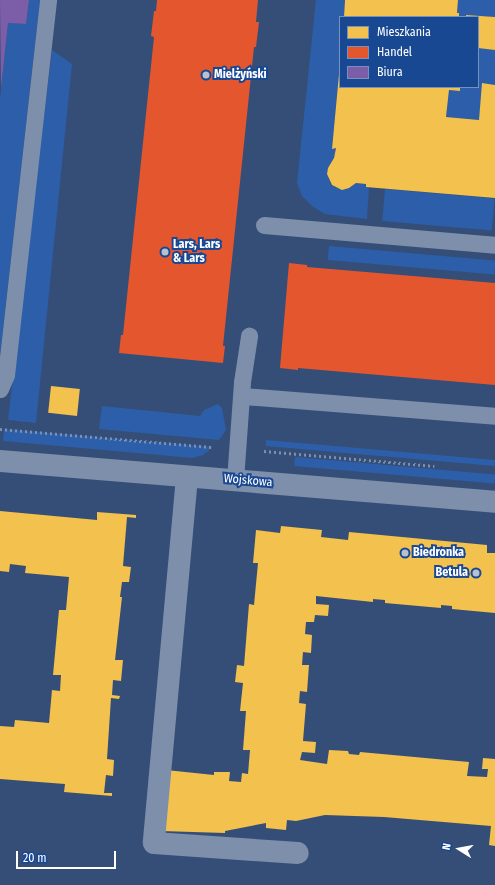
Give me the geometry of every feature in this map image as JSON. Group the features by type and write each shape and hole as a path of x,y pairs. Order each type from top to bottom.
{"street":[{"name":"Wojskowa","path":"0,461 495,502"},
{"path":"187,476 154,843 298,853"}],"lane":[{"path":"0,389 6,375 48,0"},
{"path":"264,225 495,245"},
{"path":"235,480 242,389 249,336"},
{"path":"242,389 495,416"}],"shaded area":[{"path":"29,0 40,0 0,356 0,99 8,23 26,24"},
{"path":"316,0 345,0 344,16 339,16 339,72 332,148 336,148 334,158 328,168 327,174 331,185 336,188 349,188 356,183 366,184 365,187 369,187 367,219 325,214 312,206 302,196 297,183"},
{"path":"458,0 495,0 495,17 467,15 459,16 459,13 457,13"},
{"path":"495,44 495,85 483,83 479,120 446,117 449,90 460,91 459,88 479,88 479,48"},
{"path":"52,50 72,64 36,423 8,420"},
{"path":"385,189 495,199 492,230 382,221"},
{"path":"329,246 495,261 494,275 328,260"},
{"path":"218,404 222,408 226,430 219,440 99,429 102,406 200,416 204,410"},
{"path":"4,429 213,447 203,455 193,458 3,441"},
{"path":"266,440 495,460 495,466 265,446"},
{"path":"295,457 495,474 494,483 294,466"}],"building: Mieszkania":[{"path":"345,0 458,0 457,13 459,13 459,16 344,16"},
{"path":"466,15 495,17 495,50 479,48 479,16"},
{"path":"339,74 339,88 460,88 460,91 449,90 446,117 479,120 482,83 495,85 495,198 366,187 366,184 356,183 349,188 342,190 332,185 327,174 328,168 334,158 336,148 332,149"},
{"path":"51,386 80,389 77,416 48,413"},
{"path":"0,511 97,520 97,512 136,515 136,518 127,517 123,566 131,567 129,582 122,582 120,597 122,597 115,660 123,660 121,681 113,680 112,695 120,696 119,699 111,698 107,759 114,760 113,776 106,775 104,793 112,793 112,796 64,792 65,784 0,779 0,726 14,727 15,720 49,723 52,690 60,691 61,675 53,675 59,610 66,610 69,577 25,573 26,566 10,564 9,572 0,571"},
{"path":"281,526 322,530 321,537 348,540 349,532 487,545 487,553 495,553 495,613 452,609 452,606 441,605 441,608 385,603 385,600 373,599 373,602 316,596 316,604 329,605 328,616 315,615 314,622 306,622 305,634 312,635 311,653 303,652 302,665 309,665 307,692 300,691 299,703 306,704 303,741 316,742 315,753 302,752 300,760 327,764 329,750 348,751 349,754 359,755 360,752 469,762 467,776 487,777 488,769 482,769 483,758 495,759 495,846 489,845 491,826 384,817 325,815 296,821 287,820 286,830 266,828 266,823 225,831 225,833 161,831 166,770 214,775 214,772 230,772 229,781 241,782 242,773 248,774 250,750 243,750 246,711 240,711 243,683 235,682 237,665 244,666 249,604 254,605 258,563 253,563 256,530 280,533"}],"building: Handel":[{"path":"157,0 258,0 256,22 259,22 256,47 254,47 223,346 225,346 223,363 119,353 121,335 123,335 154,37 151,36"},
{"path":"289,263 307,265 307,267 495,283 495,385 298,368 298,370 280,368"}],"building: Biura":[{"path":"0,0 29,0 26,24 8,23 1,89"}],"place":[{"name":"Mielżyński","path":"206,75"},
{"name":"Lars, Lars & Lars","path":"165,252"},
{"name":"Biedronka","path":"405,553"},
{"name":"Betula","path":"476,573"}]}
